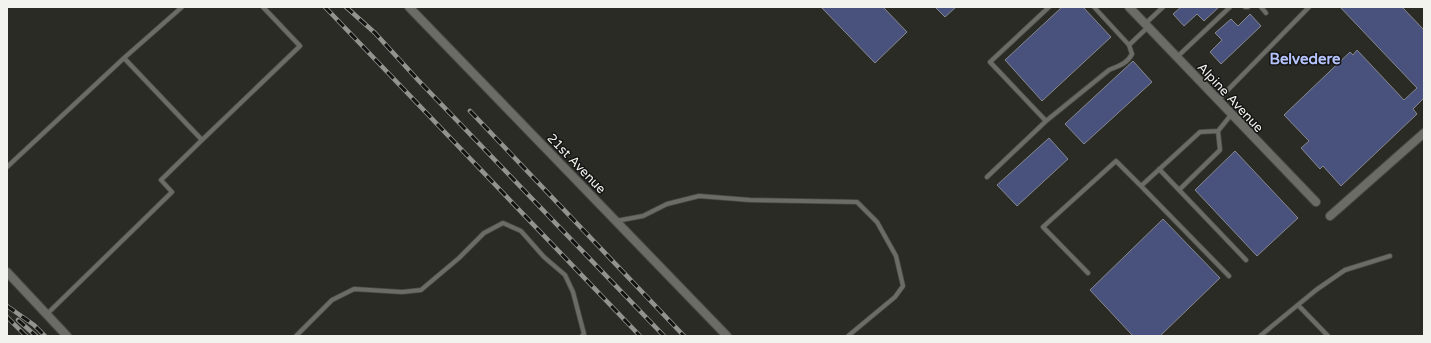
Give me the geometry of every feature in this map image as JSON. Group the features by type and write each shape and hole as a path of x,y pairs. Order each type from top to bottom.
{"street":[{"name":"21st Avenue","path":"409,7 727,336"},
{"name":"Alpine Avenue","path":"1129,7 1316,202"},
{"path":"1330,216 1424,133"},
{"path":"7,272 67,336"}],"lane":[{"path":"7,167 124,58 182,7"},
{"path":"46,314 172,192 161,180 300,46 263,7"},
{"path":"1046,121 990,62 1049,7"},
{"path":"987,177 1046,121 1109,70 1118,67 1127,61 1132,54 1129,45 1094,7"},
{"path":"1129,45 1162,7"},
{"path":"1177,57 1230,7"},
{"path":"1261,7 1266,13"},
{"path":"1218,100 1310,7"},
{"path":"124,58 202,140"},
{"path":"1179,190 1220,150 1218,131 1231,115"},
{"path":"1142,186 1200,132 1218,131"},
{"path":"1088,273 1043,227 1116,162 1142,186 1229,276"},
{"path":"1159,170 1246,260"},
{"path":"616,221 643,216 667,204 699,196 750,200 857,202 877,222 896,256 903,286 895,297 848,336"},
{"path":"296,336 332,300 354,289 402,292 421,290 459,258 484,232 503,223 521,231 544,257 565,276 573,292 584,334 582,336"},
{"path":"1260,336 1299,306 1316,290 1345,270 1390,256"},
{"path":"1299,306 1328,336"},
{"path":"1264,332 1269,336"}],"building":[{"path":"821,7 883,7 907,32 875,63"},
{"path":"935,7 956,7 945,17"},
{"path":"1062,7 1083,7 1111,37 1042,101 1005,60"},
{"path":"1181,7 1219,7 1204,21 1197,14 1184,26 1173,14"},
{"path":"1340,7 1402,7 1424,30 1424,98 1413,109 1417,114 1341,186 1323,166 1320,169 1301,148 1309,141 1284,115 1350,52 1353,55 1357,50 1404,100 1417,88"},
{"path":"1250,14 1261,26 1221,64 1210,52 1222,40 1215,33 1231,19 1238,26"},
{"path":"1133,61 1152,82 1084,144 1065,124"},
{"path":"1049,138 1068,159 1017,206 997,185"},
{"path":"1235,151 1298,218 1257,256 1195,190"},
{"path":"1163,219 1220,278 1160,336 1133,336 1090,290"}],"railway":[{"path":"325,7 640,336"},
{"path":"346,7 375,33 418,80 664,336"},
{"path":"470,111 684,336"},
{"path":"7,306 34,325 45,336"},
{"path":"7,317 26,336"},
{"path":"18,320 36,336"}],"district":[{"name":"Belvedere","path":"1305,59"}]}
